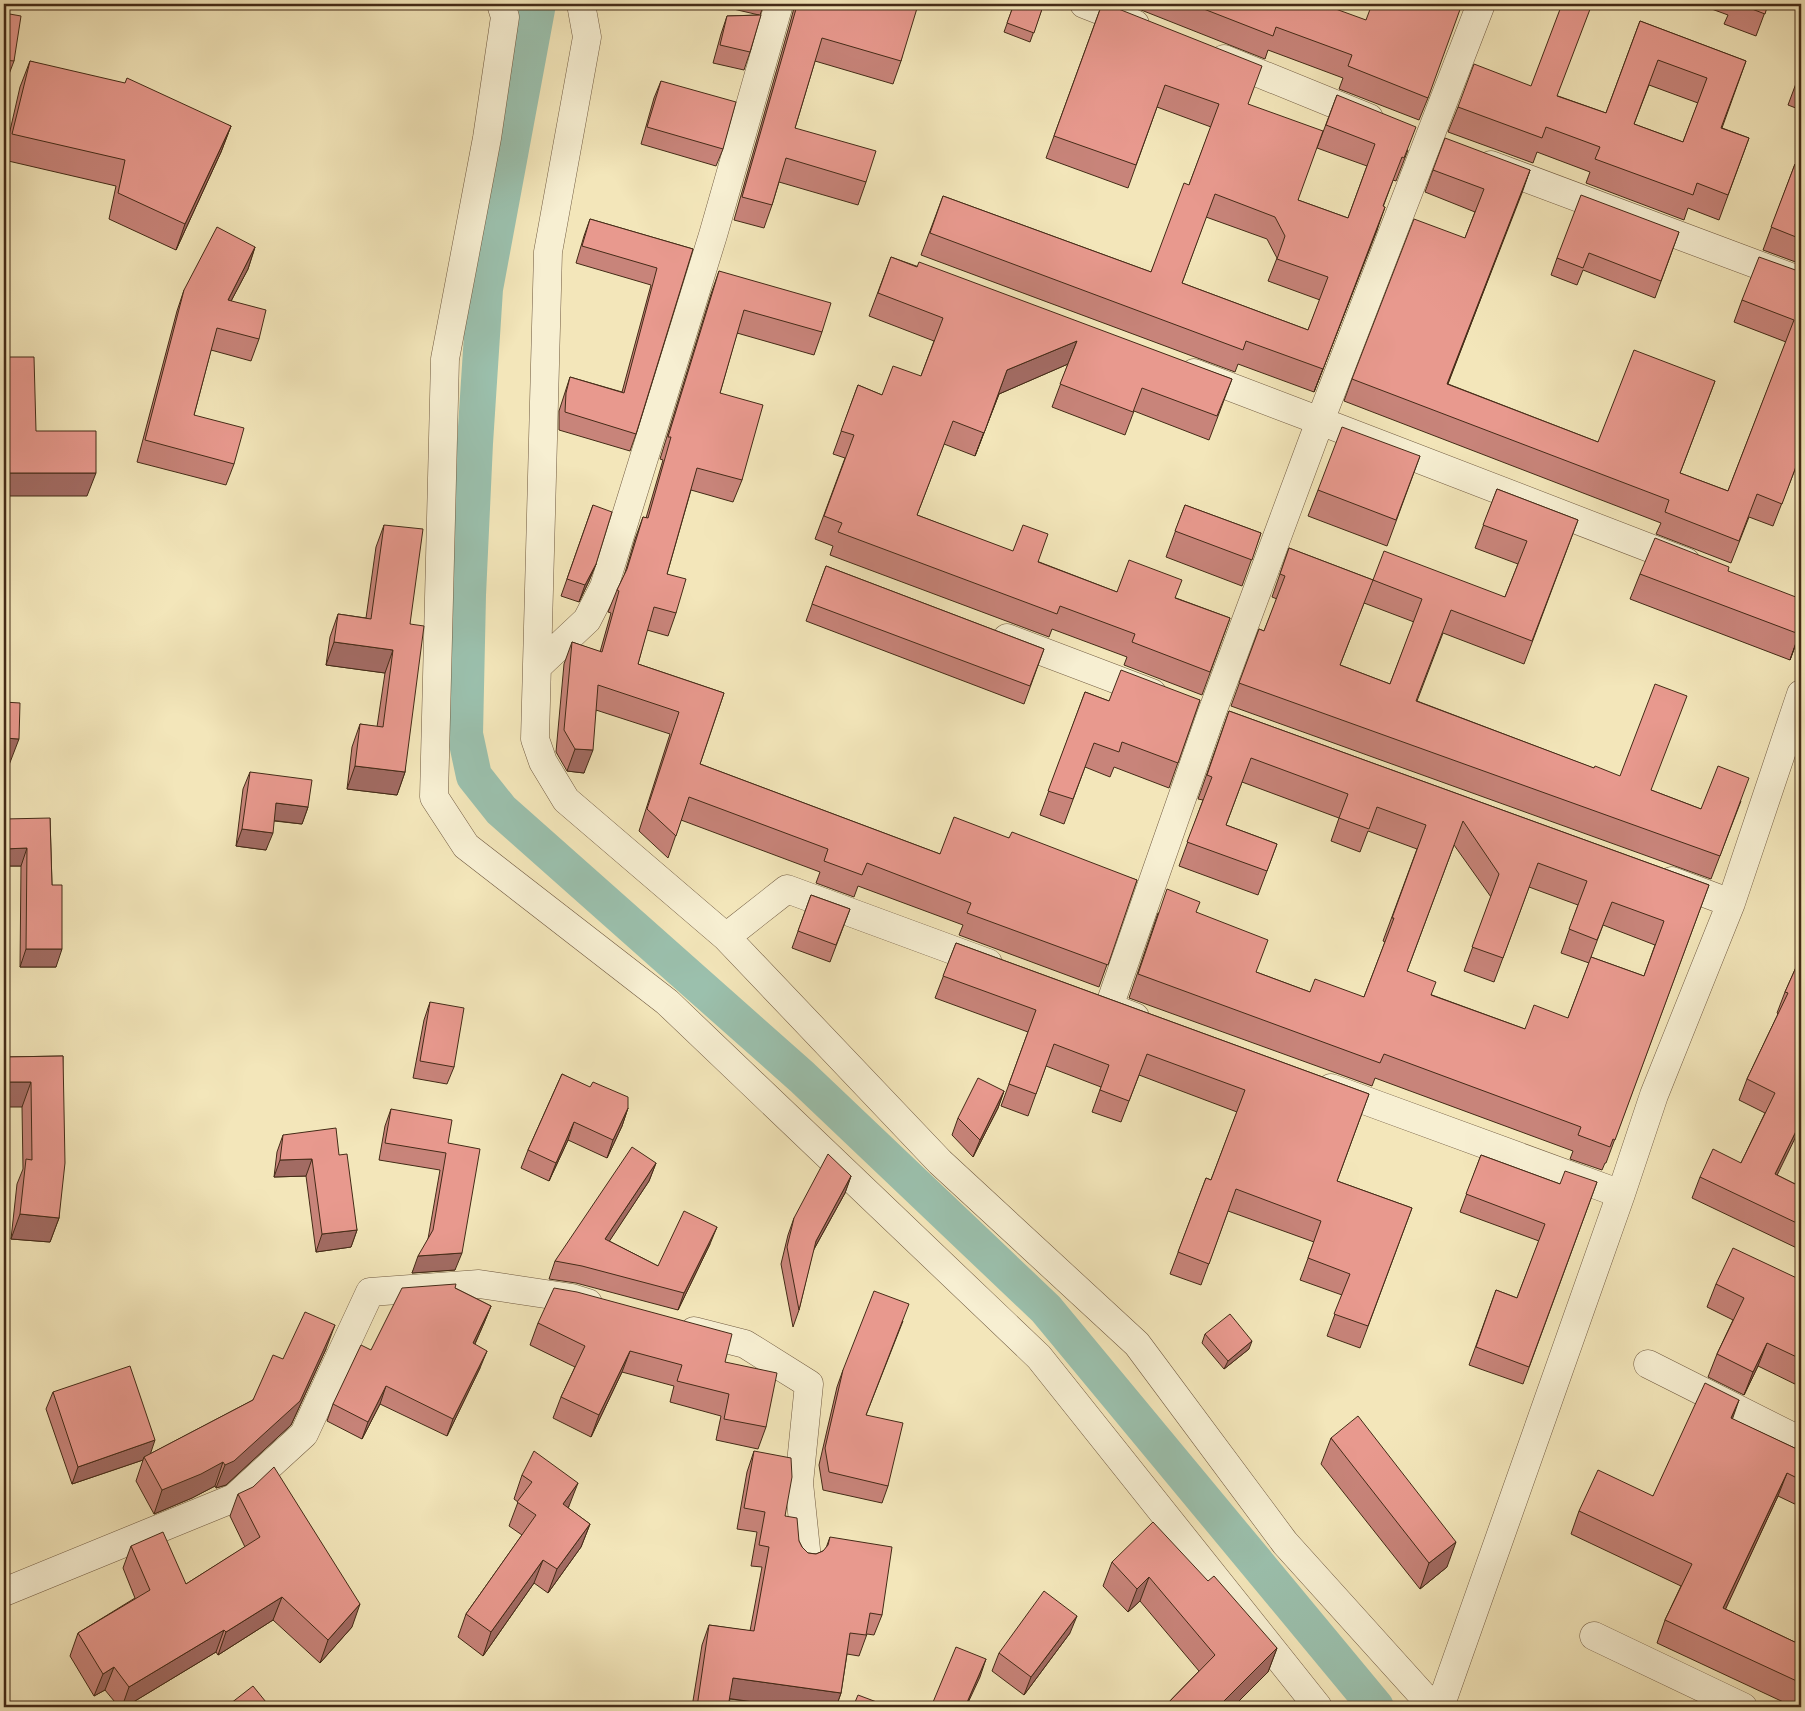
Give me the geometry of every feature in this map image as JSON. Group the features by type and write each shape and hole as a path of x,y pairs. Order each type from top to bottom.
{"street":[{"path":"501,4 505,17 487,138 445,359 434,797 466,846 667,1002 1039,1357 1318,1707"},
{"path":"581,4 586,37 548,252 535,739 543,762 566,800 726,936 940,1162 1137,1344 1285,1543 1433,1707"},
{"path":"537,667 587,620 604,587 713,235 779,4"},
{"path":"1084,4 1157,33"},
{"path":"1155,1024 1100,1004 1220,718 1320,420 1447,148 1481,4"},
{"path":"1202,51 1397,129 1801,281"},
{"path":"1174,366 1320,420 1709,571"},
{"path":"982,629 1220,718"},
{"path":"1440,1707 1621,1194 1654,1095 1731,903 1801,694"},
{"path":"1648,873 1731,903"},
{"path":"726,936 787,890 1008,970"},
{"path":"1304,1078 1621,1194"},
{"path":"4,1592 234,1498 304,1434 370,1292 479,1284 572,1298 610,1308"},
{"path":"668,1324 745,1344 809,1384 799,1483 807,1559"},
{"path":"1648,1364 1801,1441"},
{"path":"1594,1636 1743,1707"}],"building":[{"path":"813,4 918,5 901,61 822,38 795,128 876,151 866,182 786,158 772,205 742,197 796,9 819,8 819,5"},
{"path":"1014,4 1036,4 1043,6 1034,33 1007,23"},
{"path":"1102,4 1262,66 1248,104 1323,131 1298,200 1348,218 1375,144 1326,125 1337,95 1416,127 1383,206 1385,207 1323,369 1246,341 1243,350 930,233 943,196 1151,272 1184,183 1189,185 1219,104 1165,85 1136,165 1054,136","holes":["1215,194 1275,217 1285,236 1277,259 1328,277 1308,330 1182,283"]},
{"path":"1191,4 1322,4 1366,20 1372,4 1462,4 1428,98 1348,66 1352,55 1276,27 1273,36"},
{"path":"1562,4 1592,4 1557,96 1606,113 1640,21 1746,61 1721,128 1749,138 1728,195 1697,183 1693,195 1595,159 1600,147 1546,127 1542,138 1458,107 1474,64 1531,86","holes":["1658,60 1707,78 1683,142 1634,124"]},
{"path":"1739,4 1768,4 1765,14"},
{"path":"4,13 21,16 14,61 4,60"},
{"path":"761,15 750,52 720,45 727,16"},
{"path":"30,61 125,83 127,78 231,126 185,224 118,193 125,160 12,134"},
{"path":"1801,70 1801,84 1797,82"},
{"path":"661,81 736,102 723,149 647,127"},
{"path":"1445,138 1530,170 1447,384 1598,442 1634,350 1715,381 1680,473 1728,491 1794,320 1742,300 1759,257 1801,272 1801,453 1782,504 1757,494 1739,541 1665,512 1669,500 1352,379 1414,219 1465,238 1484,189 1433,170"},
{"path":"1795,164 1801,167 1801,239 1771,227"},
{"path":"1581,195 1679,232 1661,281 1589,253 1583,268 1557,258"},
{"path":"590,219 693,249 636,434 565,412 566,393 570,377 624,393 657,268 582,246"},
{"path":"217,227 255,247 228,300 266,310 259,339 217,328 194,415 244,428 234,464 145,440 184,290"},
{"path":"891,257 917,267 919,262 1232,379 1217,416 1142,388 1133,412 1060,384 1077,341 1007,370 984,433 953,421 917,515 1013,551 1023,525 1048,534 1038,562 1117,592 1129,560 1182,580 1175,598 1230,618 1210,672 1132,642 1135,634 1060,606 1057,614 838,532 842,523 824,516 854,435 841,431 858,385 882,395 893,366 921,376 943,318 878,293"},
{"path":"719,271 831,303 822,332 744,310 720,393 763,405 742,480 697,468 667,574 686,579 676,613 654,607 638,664 724,693 700,764 940,854 954,817 1009,838 1012,832 1137,880 1108,965 967,913 971,903 867,863 862,875 824,861 828,849 689,797 676,836 647,809 679,712 598,685 593,750 575,749 564,730 572,642 602,652 619,591 617,590 627,569 643,517 648,518 671,437 668,437"},
{"path":"4,357 34,357 36,431 96,431 96,473 4,473"},
{"path":"1342,427 1420,456 1396,520 1318,490"},
{"path":"1497,489 1578,520 1532,641 1451,610 1416,701 1620,776 1655,684 1687,696 1651,790 1701,809 1718,766 1749,778 1720,856 1239,683 1259,629 1264,631 1285,576 1280,574 1289,548 1373,580 1384,551 1505,597 1527,541 1483,525","holes":["1373,580 1422,599 1390,684 1340,665"]},
{"path":"593,505 612,512 596,564 585,585 567,579"},
{"path":"1185,505 1261,533 1252,560 1175,531"},
{"path":"384,525 423,529 410,624 424,626 405,772 355,766 360,724 383,727 393,650 334,642 338,614 371,619"},
{"path":"1655,538 1729,567 1728,571 1801,599 1801,628 1799,634 1640,574"},
{"path":"826,566 1044,649 1030,686 812,604"},
{"path":"1121,670 1200,700 1178,763 1122,742 1119,752 1094,743 1073,799 1048,791 1085,692 1109,701"},
{"path":"4,702 20,703 19,739 4,738"},
{"path":"1229,711 1709,885 1615,1140 1613,1139 1610,1147 1578,1135 1581,1127 1384,1054 1380,1063 1138,974 1167,889 1200,902 1196,912 1268,940 1256,972 1310,992 1315,979 1364,997 1426,825 1377,807 1369,829 1339,818 1348,794 1251,758 1226,825 1277,844 1267,871 1187,842 1212,777 1207,775","holes":["1463,821 1499,874 1472,947 1503,958 1538,863 1587,881 1569,929 1597,940 1612,902 1664,921 1644,976 1591,957 1568,1018 1534,1005 1525,1029 1431,995 1436,982 1407,971"]},
{"path":"250,772 312,780 308,807 276,803 273,833 242,829"},
{"path":"50,818 52,885 62,885 62,949 26,949 27,848 4,849 4,819"},
{"path":"811,895 850,909 836,945 798,931"},
{"path":"956,943 1369,1094 1337,1181 1412,1208 1368,1326 1334,1314 1350,1274 1308,1258 1321,1221 1236,1189 1209,1264 1178,1252 1206,1178 1211,1180 1245,1090 1147,1054 1129,1101 1100,1090 1109,1065 1054,1044 1036,1094 1009,1084 1036,1010 943,976"},
{"path":"1801,956 1801,1121 1775,1174 1801,1187 1801,1225 1700,1177 1713,1149 1741,1163 1775,1093 1747,1079 1788,993 1785,992"},
{"path":"430,1002 464,1008 454,1067 420,1061"},
{"path":"63,1056 65,1163 59,1218 20,1214 26,1159 32,1160 31,1082 4,1082 4,1057"},
{"path":"562,1074 590,1087 593,1082 628,1097 628,1108 613,1140 574,1122 556,1163 528,1150"},
{"path":"978,1078 1004,1091 980,1140 958,1118"},
{"path":"391,1109 452,1120 448,1143 480,1149 462,1253 418,1256 433,1230 446,1153 385,1143"},
{"path":"336,1128 339,1155 347,1154 357,1230 322,1234 312,1159 280,1160 283,1135"},
{"path":"632,1147 656,1163 605,1239 658,1266 684,1211 717,1227 684,1293 582,1266 555,1261"},
{"path":"828,1154 851,1176 816,1241 799,1310 787,1247 794,1218"},
{"path":"1481,1155 1560,1184 1565,1171 1597,1182 1529,1367 1476,1347 1496,1290 1517,1298 1545,1224 1466,1194"},
{"path":"1733,1248 1801,1280 1801,1359 1767,1343 1753,1372 1717,1354 1744,1298 1716,1284"},
{"path":"456,1284 455,1288 491,1306 473,1343 487,1351 453,1419 386,1386 368,1422 333,1404 361,1345 371,1350 402,1288"},
{"path":"554,1288 577,1292 732,1334 725,1362 777,1373 766,1427 724,1419 729,1394 677,1381 682,1365 630,1351 599,1415 561,1397 585,1346 538,1323"},
{"path":"874,1291 909,1304 866,1415 903,1423 888,1486 829,1472 825,1448 843,1370"},
{"path":"305,1312 335,1325 300,1401 234,1461 225,1465 223,1462 201,1474 162,1490 144,1457 253,1400 273,1355 283,1359"},
{"path":"1230,1314 1252,1341 1228,1361 1205,1334"},
{"path":"130,1366 155,1440 78,1467 53,1392"},
{"path":"1705,1383 1739,1400 1731,1418 1801,1451 1801,1480 1787,1473 1723,1608 1801,1645 1801,1683 1665,1620 1692,1564 1579,1511 1598,1470 1653,1496"},
{"path":"1358,1416 1456,1542 1429,1563 1331,1438"},
{"path":"534,1451 578,1483 563,1504 590,1524 557,1569 543,1560 491,1632 466,1614 536,1515 517,1502 532,1482 522,1475"},
{"path":"754,1451 791,1458 792,1477 785,1516 797,1518 799,1541 808,1553 816,1554 823,1551 828,1545 830,1537 892,1547 882,1615 870,1613 866,1635 850,1633 841,1693 733,1678 728,1707 697,1707 709,1625 754,1631 769,1547 759,1545 765,1512 744,1508"},
{"path":"274,1467 360,1604 328,1640 282,1597 226,1632 224,1630 129,1687 114,1667 103,1674 78,1633 150,1590 131,1546 163,1532 186,1584 260,1537 238,1494 253,1487"},
{"path":"1153,1522 1208,1581 1214,1576 1277,1648 1218,1707 1168,1707 1166,1705 1215,1655 1149,1577 1137,1589 1112,1562"},
{"path":"1044,1591 1077,1616 1031,1677 999,1653"},
{"path":"956,1647 986,1659 965,1707 931,1707"},
{"path":"253,1686 270,1707 226,1707"},
{"path":"858,1695 890,1707 853,1707"}],"waterway":[{"path":"538,4 485,289 468,595 465,734 474,776 501,810 802,1077 1046,1309 1376,1707"}]}
